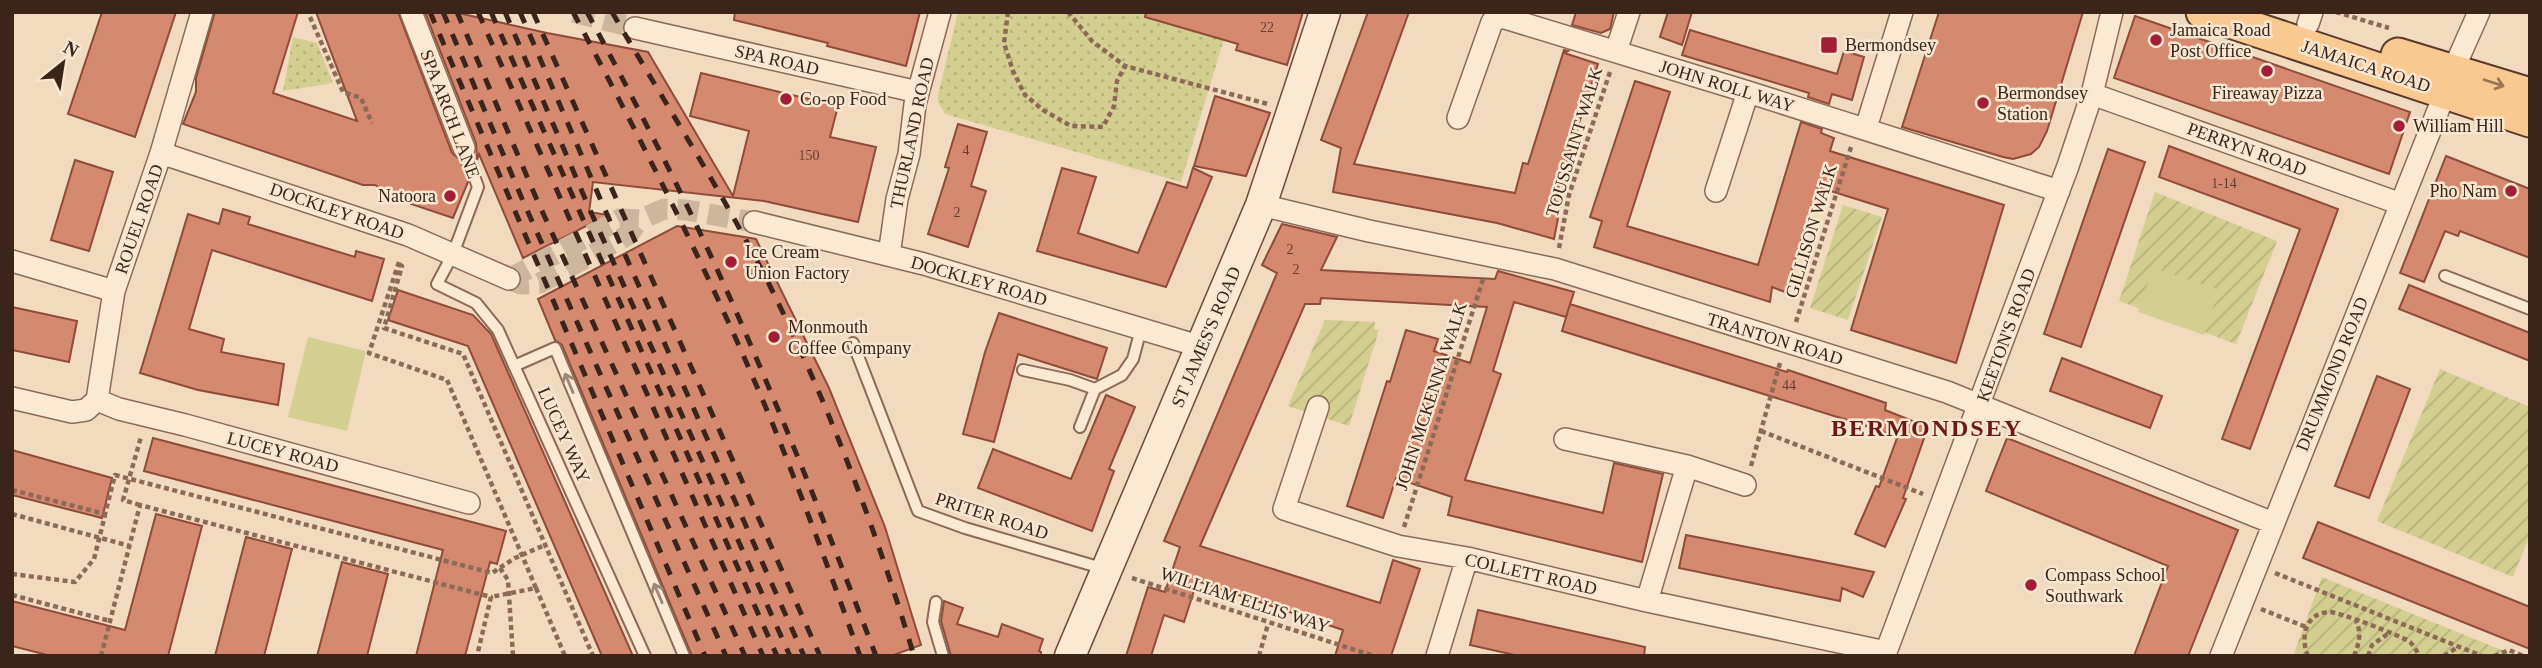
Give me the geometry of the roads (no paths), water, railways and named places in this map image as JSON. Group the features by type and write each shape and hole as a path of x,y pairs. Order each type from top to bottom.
{"main road":[{"name":"JAMAICA ROAD","path":"2203,12 2451,82 2530,95"},
{"name":"JAMAICA ROAD","path":"2273,12 2310,18 2390,52 2530,120"}],"street":[{"name":"ROUEL ROAD","path":"97,400 114,290 161,153 202,12"},
{"name":"SPA ARCH LANE","path":"411,12 464,148"},
{"name":"THURLAND ROAD","path":"889,255 895,209 907,163 918,92 940,12"},
{"name":"ST JAMES'S ROAD","path":"1070,656 1261,205 1325,12"},
{"path":"1616,51 1629,12"},
{"path":"1867,124 1902,12"},
{"name":"KEETON'S ROAD","path":"1886,652 2059,191 2092,94 2112,12"},
{"name":"DRUMMOND ROAD","path":"2221,656 2479,12"},
{"name":"JOHN ROLL WAY","path":"1458,118 1488,29 1496,18 1505,18 1748,92 1867,124 2059,191"},
{"name":"SPA ROAD","path":"635,28 918,92"},
{"path":"1716,191 1748,92"},
{"name":"PERRYN ROAD","path":"2092,94 2401,204"},
{"name":"DOCKLEY ROAD","path":"161,153 408,235 509,279"},
{"name":"TRANTON ROAD","path":"1261,205 1370,231 1555,269 1980,403 2273,523"},
{"name":"DOCKLEY ROAD","path":"754,222 889,255 1202,347"},
{"path":"12,261 114,290"},
{"path":"12,398 72,412 86,410 97,400"},
{"name":"LUCEY ROAD","path":"97,400 146,417 185,425 469,503"},
{"name":"COLLETT ROAD","path":"1318,407 1284,509 1398,545 1886,652"},
{"path":"1565,439 1687,466 1745,485"},
{"path":"1647,601 1687,466"},
{"path":"1437,656 1467,558"}],"lane":[{"name":"SPA ARCH LANE","path":"453,254 478,187 464,148"},
{"name":"LUCEY WAY","path":"453,254 437,284 476,303 498,330 645,656"},
{"path":"2445,276 2530,309"},
{"path":"1080,427 1095,389 1122,375 1133,359 1141,329"},
{"name":"PRITER ROAD","path":"853,343 918,511 965,528 1107,570"},
{"path":"514,366 555,348 684,656"},
{"path":"1023,370 1070,380 1095,389"},
{"path":"936,601 933,622 943,656"}],"tunnel":[{"path":"574,12 635,28"},
{"path":"509,279 620,219 639,220 664,209 686,210 754,222"},
{"path":"509,279 521,284 540,283 628,235 639,220"}],"railway":[{"path":"430,12 705,656"},
{"path":"443,12 523,201 726,656"},
{"path":"457,12 537,200 745,656"},
{"path":"478,12 763,656"},
{"path":"491,12 777,656"},
{"path":"505,12 590,210 790,656"},
{"path":"520,12 804,656"},
{"path":"533,12 820,656"},
{"path":"573,12 707,275 789,464 860,656"},
{"path":"587,12 664,158 734,307 807,480 876,656"},
{"path":"612,12 732,215 791,329 849,467 884,561 914,656"}],"place":[{"name":"Jamaica Road Post Office","path":"2156,40"},
{"name":"Bermondsey","path":"1829,45"},
{"name":"Fireaway Pizza","path":"2267,71"},
{"name":"Co-op Food","path":"786,99"},
{"name":"Bermondsey Station","path":"1983,103"},
{"name":"William Hill","path":"2399,126"},
{"name":"Pho Nam","path":"2511,191"},
{"name":"Natoora","path":"450,196"},
{"name":"Ice Cream Union Factory","path":"731,262"},
{"name":"Monmouth Coffee Company","path":"774,337"},
{"name":"Compass School Southwark","path":"2031,585"}],"district":[{"name":"BERMONDSEY","path":"1927,428"}]}
